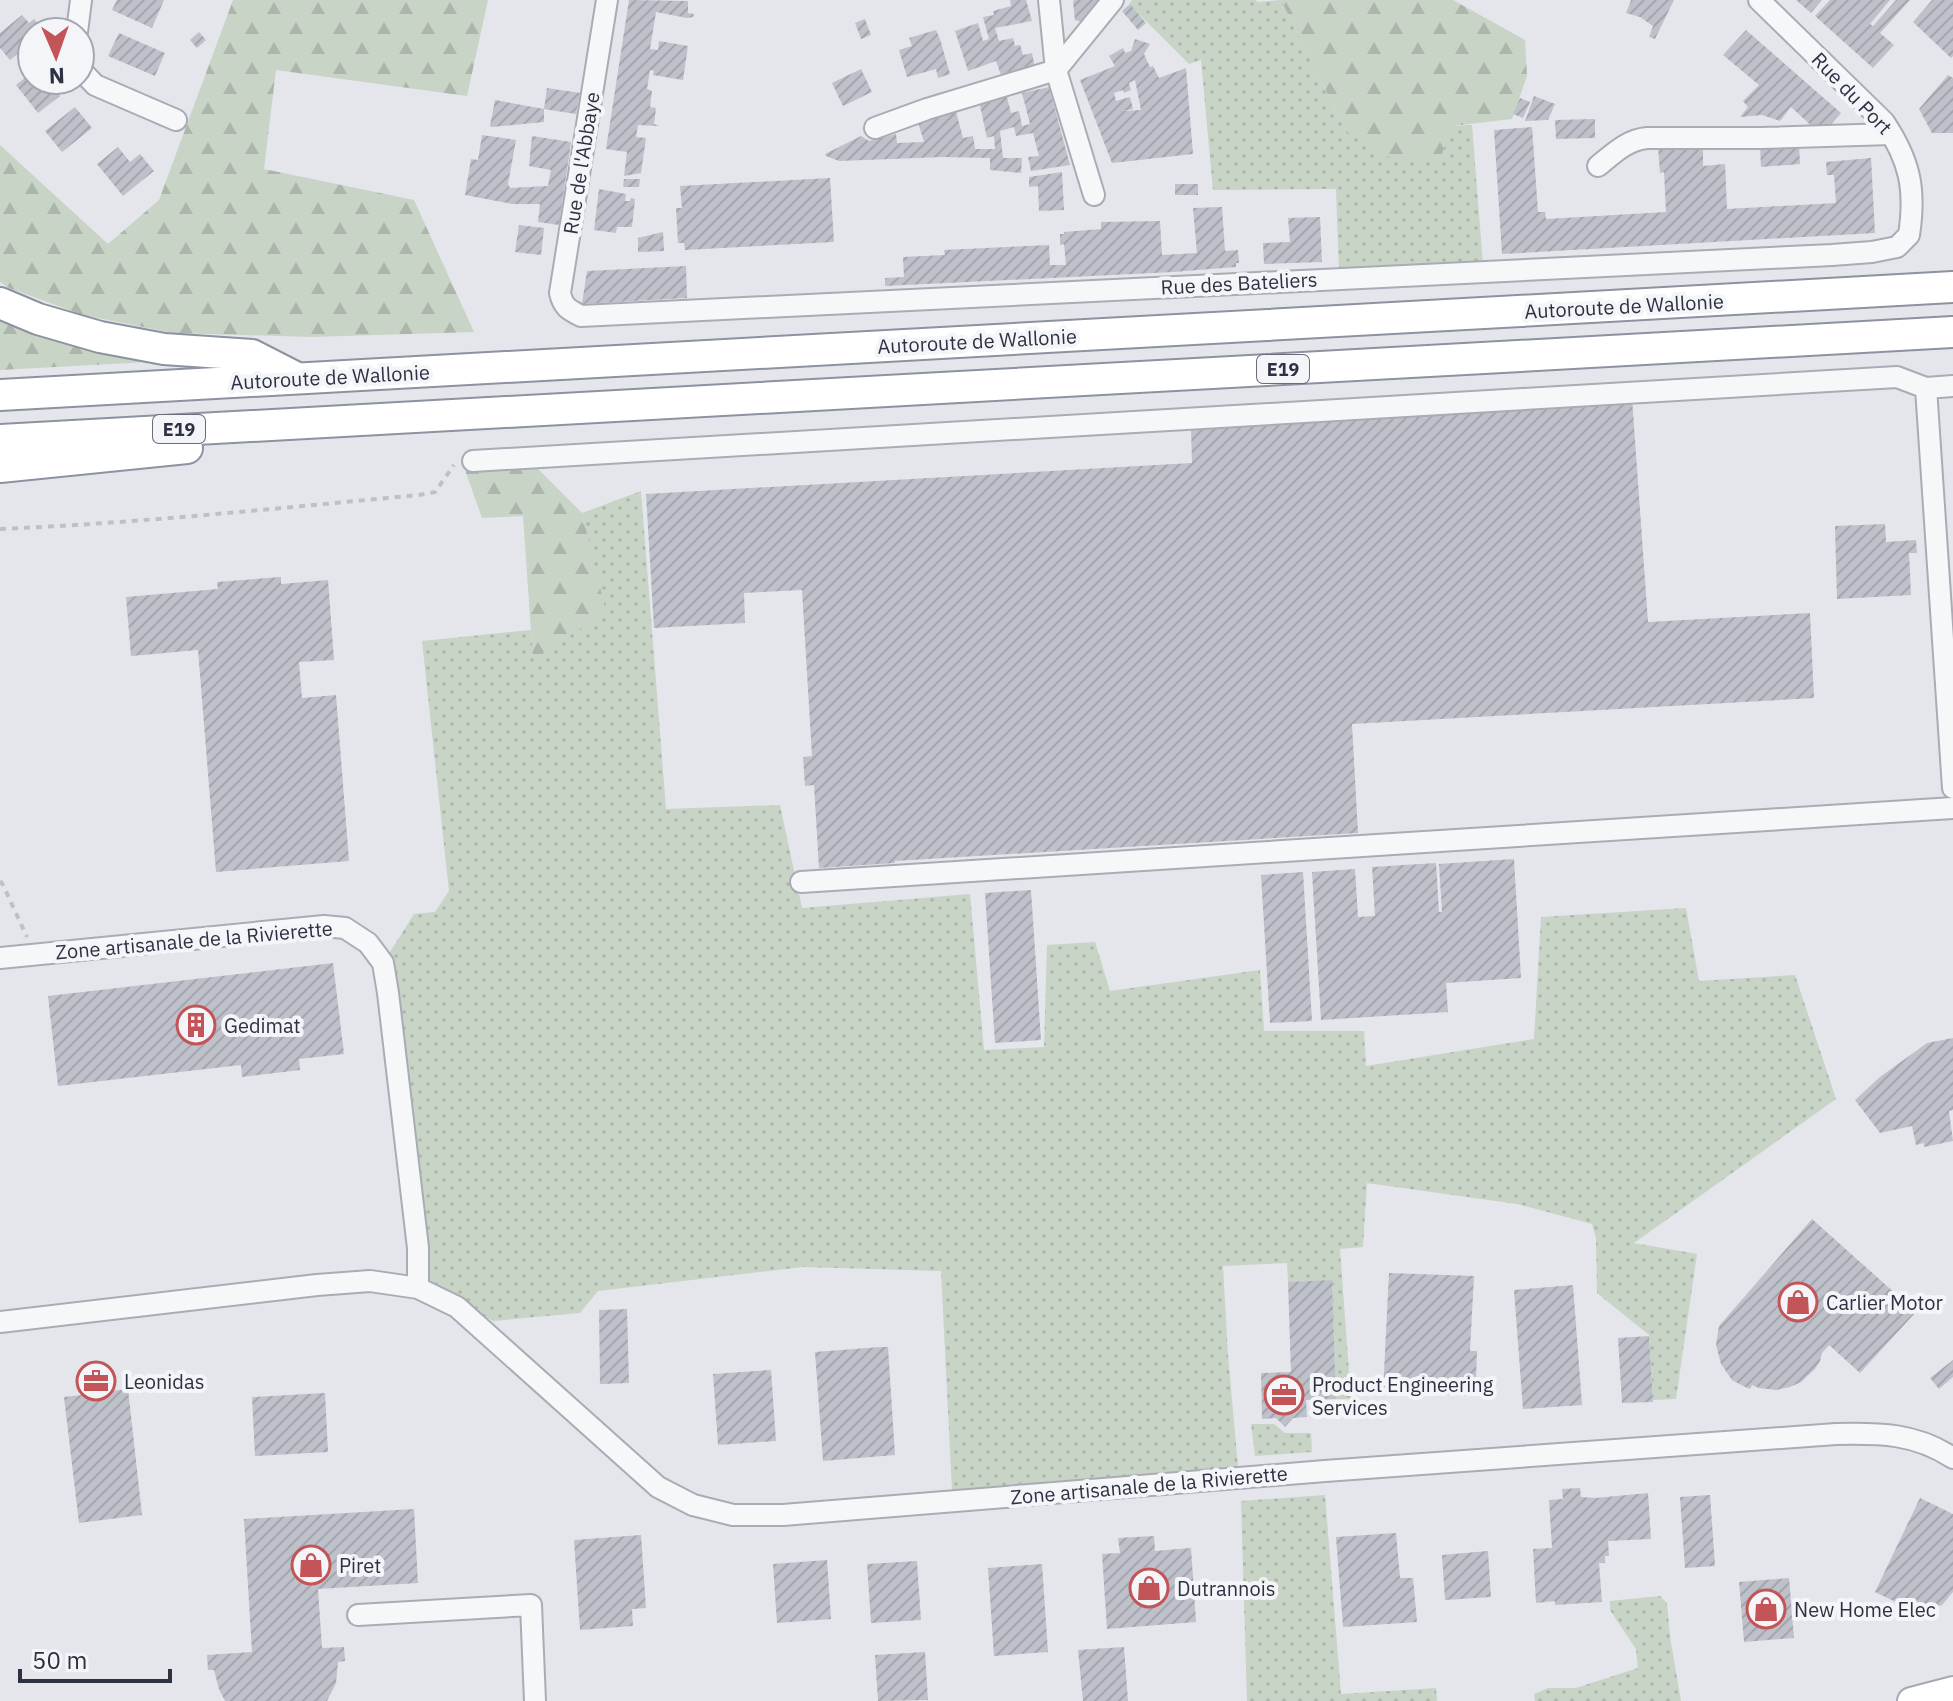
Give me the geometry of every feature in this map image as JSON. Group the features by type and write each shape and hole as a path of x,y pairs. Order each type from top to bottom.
{"highway":[{"name":"Autoroute de Wallonie","path":"0,395 1953,287"},
{"path":"0,303 38,319 100,337 164,349 252,355 298,379"},
{"name":"E19","path":"0,440 1953,332"},
{"path":"0,467 228,444 358,419"}],"main road":[{"path":"1911,1701 1953,1690"}],"street":[{"name":"Rue de l'Abbaye","path":"581,316 562,304 560,293 607,0"},
{"path":"1049,0 1056,70 1094,195"},
{"path":"875,128 1056,70 1113,0"},
{"name":"Rue du Port","path":"1759,0 1884,122 1891,134 1904,160 1913,197 1909,235 1897,247"},
{"path":"96,85 176,120"},
{"path":"1598,166 1635,139 1891,134"},
{"name":"Rue des Bateliers","path":"581,316 1832,255 1897,247"},
{"path":"473,461 1897,377 1926,388 1953,386"},
{"path":"1926,388 1948,669 1953,788"},
{"path":"801,882 1953,808"},
{"name":"Zone artisanale de la Rivierette","path":"0,958 324,926 345,928 368,943 383,963 388,993 418,1248 418,1288"},
{"name":"Zone artisanale de la Rivierette","path":"0,1322 317,1285 370,1281 418,1288 457,1307 658,1487 693,1505 733,1515 783,1515 1836,1434 1909,1437 1953,1458"},
{"path":"358,1615 531,1605 535,1701"}],"path":[{"path":"0,529 167,520 419,495 435,492 454,465 473,461"},
{"path":"0,881 20,918 33,954"}],"green space":[{"path":"233,0 488,0 467,96 276,70 264,169 414,200 474,332 311,337 173,333 83,315 0,282 0,145 108,244 159,200"},
{"path":"1132,0 1281,0 1346,131 1472,125 1483,265 1339,271 1336,189 1213,190 1201,60 1189,64 1129,4"},
{"path":"1281,0 1453,0 1525,40 1527,76 1512,119 1452,126 1439,162 1382,156 1346,131"},
{"path":"0,316 52,336 148,362 0,370"},
{"path":"533,464 582,513 606,612 533,660 523,516 482,518 465,470"},
{"path":"641,491 666,809 780,805 802,908 970,894 984,1050 1044,1047 1047,945 1095,942 1110,991 1260,970 1264,1031 1364,1031 1366,1066 1534,1039 1541,917 1686,908 1699,981 1795,975 1836,1099 1634,1243 1697,1254 1676,1399 1653,1400 1649,1335 1597,1293 1596,1238 1592,1224 1517,1204 1367,1183 1363,1247 1340,1249 1351,1399 1336,1399 1332,1281 1288,1282 1287,1263 1223,1266 1238,1467 952,1490 941,1271 803,1267 598,1291 580,1313 493,1321 418,1278 383,963 414,914 435,912 449,891 422,641 531,630 533,659 605,612 582,513"},
{"path":"1251,1424 1274,1424 1285,1433 1311,1433 1312,1452 1255,1456"},
{"path":"1325,1495 1341,1694 1436,1688 1437,1701 1247,1701 1241,1501"},
{"path":"1660,1596 1667,1603 1681,1701 1535,1701 1534,1694 1548,1688 1576,1688 1638,1668 1636,1649 1610,1610 1610,1601"}],"building":[{"path":"117,0 164,0 152,28 112,10"},
{"path":"629,0 688,1 688,13 694,14 687,18 656,12 650,49 658,50 659,41 688,46 683,80 653,75 654,71 650,70 647,89 652,91 650,107 656,108 654,124 660,126 638,125 636,137 646,138 641,173 624,176 627,152 606,149"},
{"path":"1010,0 1026,0 1032,21 995,28 999,41 1013,38 1015,46 1020,45 1023,55 1032,53 1035,68 1001,75 996,61 968,71 955,31 978,23 983,41 989,39 983,17 1011,6"},
{"path":"1074,0 1099,0 1081,22 1075,20"},
{"path":"1631,0 1674,0 1655,39 1649,37 1653,26 1640,17 1626,13"},
{"path":"1796,0 1822,0 1811,13"},
{"path":"1830,0 1890,0 1870,24 1873,26 1896,0 1910,0 1880,33 1894,45 1873,68 1815,16"},
{"path":"1932,0 1953,0 1951,58 1913,22"},
{"path":"1130,4 1146,23 1138,30 1122,11"},
{"path":"865,19 871,35 861,39 855,23"},
{"path":"16,20 16,55 10,60 0,48 0,33"},
{"path":"936,30 950,74 938,78 936,69 907,77 899,50 912,46 909,38"},
{"path":"1746,30 1841,113 1828,128 1814,128 1791,107 1780,121 1762,115 1740,117 1748,107 1743,101 1759,85 1723,55"},
{"path":"199,32 206,40 197,48 190,40"},
{"path":"119,33 165,53 155,76 108,56"},
{"path":"1135,39 1150,44 1144,54 1159,78 1186,68 1193,154 1112,163 1080,80 1115,66 1109,56 1123,48 1125,53 1131,51","holes":["1135,80 1141,110 1122,111 1133,109 1130,97 1116,101 1114,93 1131,90 1129,83"]},
{"path":"861,69 872,92 843,106 832,83"},
{"path":"1948,75 1953,78 1953,133 1932,133 1919,109"},
{"path":"1049,87 1070,165 1031,171 1028,157 1039,156 1033,133 1016,136 1014,127 1000,131 1003,158 1022,158 1021,173 990,170 990,158 839,161 825,154 861,136 869,141 896,134 897,143 924,142 917,119 955,108 963,138 973,136 975,149 995,149 994,136 987,138 979,101 1007,97 1011,113 1019,111 1022,126 1030,124 1022,93"},
{"path":"547,88 580,93 576,114 544,109"},
{"path":"25,96 60,96 38,113"},
{"path":"1534,96 1555,104 1548,120 1525,121"},
{"path":"1520,98 1530,102 1523,118 1513,114"},
{"path":"495,100 544,109 544,122 492,127"},
{"path":"75,107 92,128 62,152 45,131"},
{"path":"1595,119 1595,138 1556,139 1555,120"},
{"path":"1532,127 1538,212 1545,212 1546,219 1666,212 1664,172 1660,173 1658,147 1685,145 1684,150 1703,148 1703,166 1725,164 1727,209 1836,203 1834,175 1827,175 1826,162 1871,158 1875,233 1502,254 1494,130"},
{"path":"482,135 516,140 508,184 510,188 548,186 551,170 529,166 532,136 571,142 559,225 538,222 540,204 512,204 465,195 471,159 478,160"},
{"path":"1799,145 1800,164 1761,167 1760,147"},
{"path":"118,147 130,162 140,154 154,171 123,196 97,164"},
{"path":"1062,172 1064,210 1039,211 1038,186 1029,187 1029,177"},
{"path":"830,178 834,242 685,250 684,243 678,243 676,208 682,208 680,186"},
{"path":"624,179 640,179 639,187 623,187"},
{"path":"1175,184 1198,184 1198,195 1175,195"},
{"path":"599,189 626,194 625,201 635,199 632,227 617,227 616,233 594,230"},
{"path":"1222,207 1225,251 1238,250 1239,263 1236,267 885,286 885,278 904,277 903,257 945,255 944,250 1049,245 1050,265 1066,265 1060,234 1101,229 1101,222 1160,221 1162,255 1197,253 1193,208"},
{"path":"1320,217 1322,262 1264,264 1263,243 1290,242 1288,218"},
{"path":"519,225 544,228 541,255 515,252"},
{"path":"663,232 664,251 638,252 638,238"},
{"path":"686,266 687,298 582,304 587,271"},
{"path":"1632,398 1648,622 1810,613 1814,698 1352,724 1358,833 819,868 814,785 805,786 803,757 812,756 802,590 744,593 745,623 654,628 646,494 1192,463 1191,428"},
{"path":"1885,524 1886,542 1916,540 1917,553 1909,553 1911,595 1837,599 1835,526"},
{"path":"281,577 281,584 328,580 334,660 299,662 302,698 336,695 349,861 216,872 198,650 131,656 126,597 218,589 217,582"},
{"path":"1514,859 1521,978 1446,983 1448,1012 1321,1020 1312,872 1355,869 1358,917 1375,916 1372,867 1436,863 1439,912 1442,912 1439,864"},
{"path":"1303,872 1312,1021 1270,1023 1261,875"},
{"path":"1031,890 1041,1040 995,1043 985,893"},
{"name":"Gedimat","path":"333,963 344,1054 299,1059 300,1070 242,1077 241,1065 58,1086 48,996"},
{"path":"1953,1038 1953,1110 1949,1111 1953,1141 1924,1147 1924,1143 1916,1145 1912,1126 1880,1133 1855,1100 1880,1077 1927,1043"},
{"path":"1812,1219 1916,1312 1860,1373 1829,1345 1815,1369 1801,1382 1776,1390 1752,1385 1750,1389 1732,1380 1721,1364 1716,1345 1719,1326"},
{"path":"1389,1273 1474,1276 1470,1351 1477,1351 1476,1382 1469,1382 1469,1396 1432,1394 1433,1380 1420,1380 1420,1394 1383,1392"},
{"path":"1332,1280 1336,1399 1306,1400 1307,1417 1293,1418 1285,1427 1276,1418 1262,1419 1261,1373 1291,1372 1288,1282"},
{"path":"1573,1285 1582,1405 1523,1409 1514,1290"},
{"path":"627,1309 629,1383 600,1384 599,1310"},
{"path":"1649,1336 1653,1402 1622,1403 1618,1338"},
{"path":"888,1347 895,1455 823,1461 815,1352"},
{"path":"1953,1360 1953,1377 1939,1389 1930,1378"},
{"path":"771,1370 776,1441 718,1445 713,1374"},
{"path":"108,1374 110,1391 128,1389 142,1515 79,1523 64,1397 82,1395 80,1377"},
{"path":"325,1393 328,1452 255,1456 252,1397"},
{"path":"1580,1488 1581,1497 1648,1493 1651,1539 1608,1541 1609,1556 1605,1556 1605,1563 1599,1563 1602,1602 1536,1603 1533,1549 1552,1548 1549,1500 1563,1499 1562,1489"},
{"path":"1710,1495 1715,1566 1685,1568 1680,1497"},
{"path":"1920,1498 1953,1514 1953,1592 1942,1605 1925,1610 1908,1608 1875,1592"},
{"path":"414,1509 418,1583 318,1589 322,1648 344,1647 345,1661 338,1662 336,1683 327,1701 225,1701 214,1670 208,1670 207,1655 252,1652 244,1519"},
{"path":"1396,1533 1400,1578 1413,1578 1417,1622 1343,1627 1336,1537"},
{"path":"641,1535 646,1608 632,1609 633,1626 580,1630 574,1540"},
{"name":"Dutrannois","path":"1154,1536 1155,1551 1191,1548 1196,1622 1107,1629 1102,1554 1120,1553 1118,1538"},
{"path":"1488,1551 1491,1597 1445,1600 1442,1555"},
{"path":"827,1560 831,1619 777,1623 773,1564"},
{"path":"917,1561 921,1620 871,1623 867,1564"},
{"path":"1042,1564 1048,1652 994,1656 988,1568"},
{"path":"1789,1578 1794,1638 1744,1642 1739,1582"},
{"path":"1124,1647 1128,1701 1083,1701 1078,1650"},
{"path":"925,1652 928,1700 878,1701 875,1655"}],"place":[{"name":"Gedimat","path":"196,1025"},
{"name":"Carlier Motor","path":"1798,1302"},
{"name":"Leonidas","path":"96,1381"},
{"name":"Product Engineering Services","path":"1284,1395"},
{"name":"Piret","path":"311,1565"},
{"name":"Dutrannois","path":"1149,1588"},
{"name":"New Home Elec","path":"1766,1609"}]}
